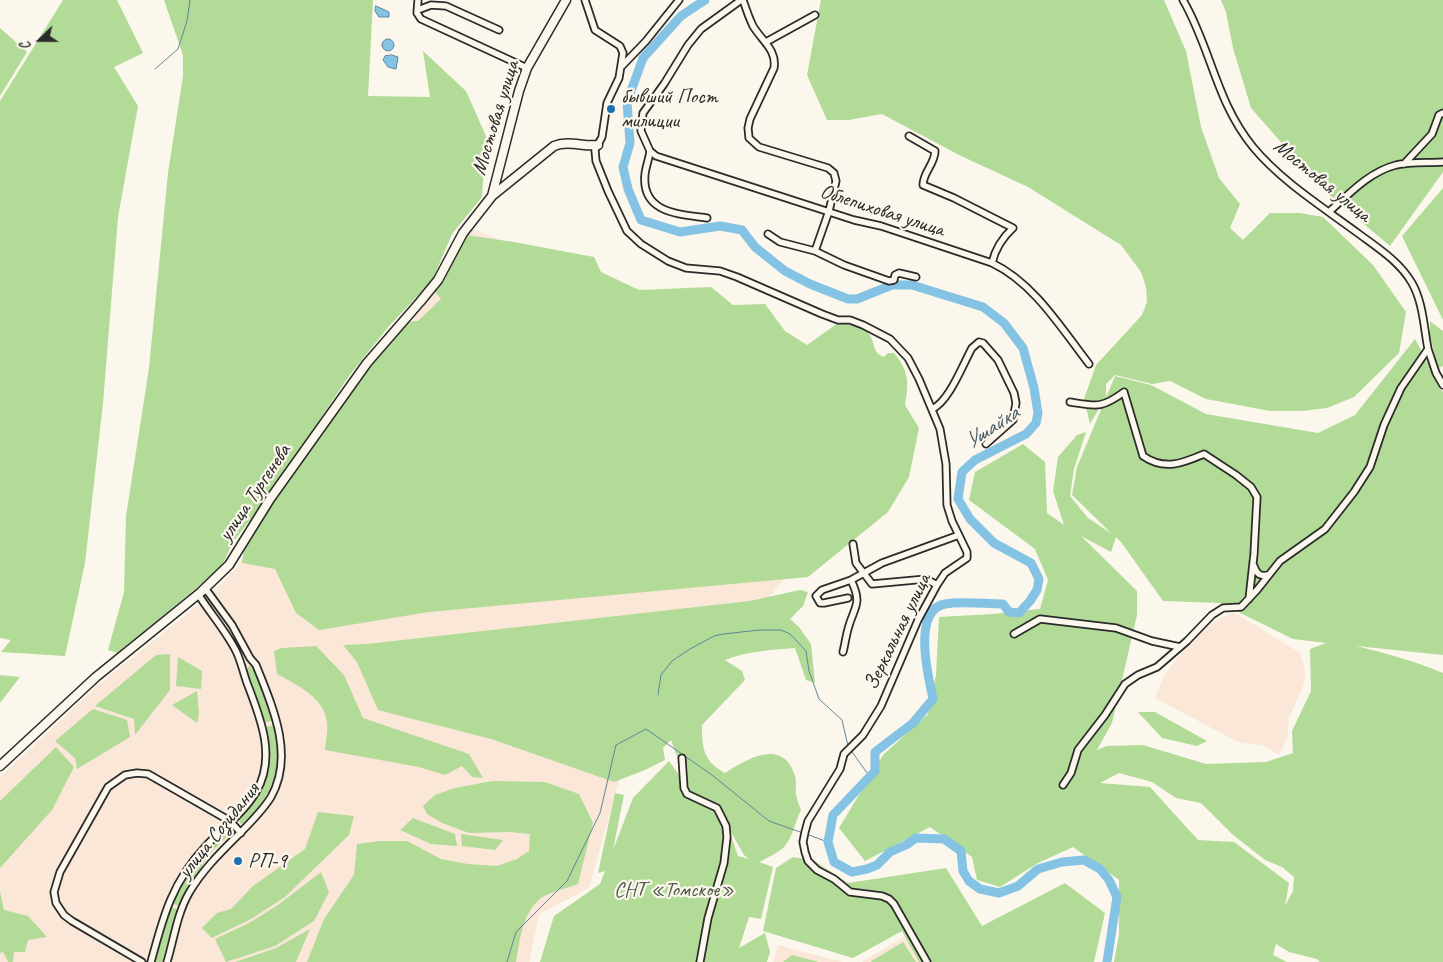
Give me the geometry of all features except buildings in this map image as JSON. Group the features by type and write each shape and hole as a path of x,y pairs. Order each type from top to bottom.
{"street":[{"path":"418,0 417,13 421,19 526,68"},
{"name":"Мостовая улица","path":"492,196 518,91 526,68 566,0"},
{"path":"585,0 594,30 616,43 622,50 622,66"},
{"path":"622,66 656,29 679,0"},
{"path":"707,218 679,214 662,209 650,200 646,193 645,174 650,151 642,131 644,113 688,45 701,29 742,0 754,27 773,53 775,61 774,68 750,119 748,128 749,138 759,147 832,170 834,173 836,181 830,210 815,251"},
{"name":"Мостовая улица","path":"1183,0 1198,31 1216,82 1236,125 1254,148 1270,165 1385,253 1412,283 1419,302 1428,349 1436,373 1443,385"},
{"path":"418,10 431,5 446,6 498,30"},
{"path":"766,42 815,15"},
{"name":"Зеркальная улица","path":"622,66 619,78 607,103 602,137 595,150 596,161 618,215 632,238 668,261 686,268 720,271 737,276 822,314 838,320 850,320 890,339 908,358 932,409 943,440 946,464 946,505 967,558 944,573 937,584 918,620 881,706 863,735 844,754 840,769 808,821 803,842 808,861 817,870 834,879 850,892 873,894 890,899 927,962"},
{"path":"1404,164 1432,134 1439,116 1443,112"},
{"path":"909,136 935,151 935,156 923,179 923,185 954,198 1013,228 1000,244 992,263"},
{"path":"492,196 554,146 565,143 588,146 598,145"},
{"name":"Облепиховая улица","path":"650,151 656,156 830,210 854,220 881,226 978,260 992,263 1006,270 1024,284 1089,364"},
{"path":"1330,211 1362,182 1395,166 1443,162"},
{"name":"улица Тургенева","path":"0,766 96,677 198,594 229,565 270,498 367,363 438,280 463,233 492,196"},
{"path":"768,234 780,242 815,251 844,265 889,281 894,280 895,275 899,273 916,277"},
{"path":"932,409 941,403 949,392 972,348 976,343 982,343 998,360 1014,393 1016,403 1013,420 986,444"},
{"path":"1063,785 1071,773 1078,750 1100,722 1125,684 1138,675 1157,667 1212,615 1223,608 1241,607 1280,562 1325,529 1354,492 1370,467 1384,425 1400,388 1428,349"},
{"path":"1070,402 1099,406 1124,392 1143,456 1153,462 1172,464 1181,463 1204,454 1236,475 1250,487 1257,497 1249,599"},
{"path":"848,598 820,603 816,596 822,590 851,580 882,563 958,534"},
{"path":"854,544 856,563 872,584 926,579 937,584"},
{"path":"1253,564 1258,575 1262,577 1268,575"},
{"path":"843,652 848,628 858,605 855,588 851,580"},
{"name":"улица Созидания","path":"166,962 181,909 189,894 214,858 258,814 270,798 277,782 281,764 282,753 277,722 256,664 250,658 232,625 205,588"},
{"name":"улица Созидания","path":"151,962 168,903 175,888 196,857 256,792 264,772 266,754 262,726 241,662 198,594"},
{"path":"1014,634 1040,619 1116,628 1180,647"},
{"path":"243,671 247,663 256,664"},
{"path":"682,758 684,788 687,794 716,808 723,818 727,832 724,860 708,918 700,962"},
{"path":"142,962 72,921 64,915 56,903 54,892 60,872 108,787 125,775 148,774 230,821 240,832"}],"shaded area":[{"path":"472,229 853,378 844,506 619,780 589,888 539,914 529,962 0,962 0,777 98,685 214,592 234,570 436,288"},
{"path":"1234,612 1300,653 1303,662 1305,672 1304,684 1289,718 1287,739 1279,755 1262,745 1238,742 1155,698 1164,676 1189,643 1214,621"},
{"path":"907,935 923,962 862,962"},
{"path":"778,945 842,962 773,962"}],"green space":[{"path":"63,0 117,0 143,53 114,67 138,106 118,217 103,403 85,563 65,656 1,652 11,640 0,638 0,101"},
{"path":"164,0 373,0 368,96 430,97 423,51 466,91 486,136 482,197 452,234 432,281 389,326 349,376 265,501 233,542 221,568 117,653 108,650 124,592 126,516 149,368 168,173 183,76 183,55"},
{"path":"821,0 1164,0 1186,51 1201,127 1219,178 1240,204 1230,228 1243,240 1270,213 1300,213 1323,217 1373,265 1406,312 1399,353 1354,397 1327,408 1302,411 1270,411 1206,399 1170,381 1152,384 1115,375 1106,384 1106,397 1090,424 1084,399 1096,365 1142,315 1147,302 1146,287 1141,272 1121,245 1028,187 959,155 882,114 849,120 827,120 807,75"},
{"path":"1221,0 1443,0 1443,172 1390,246 1323,190 1251,108 1233,48 1226,12"},
{"path":"0,28 27,52 0,96"},
{"path":"1443,188 1443,320 1402,236"},
{"path":"466,235 594,257 601,272 639,290 711,287 733,305 765,304 785,331 807,345 838,323 862,327 870,335 876,352 879,355 884,357 888,353 894,353 903,366 907,378 905,405 919,428 909,477 888,512 808,577 429,612 319,630 296,613 275,569 242,563 244,549 282,490 352,389 406,322 418,321 441,299 435,292"},
{"path":"1430,321 1443,331 1443,366 1438,368 1430,336"},
{"path":"1415,339 1443,392 1443,655 1356,646 1400,658 1443,673 1443,962 1320,962 1317,959 1289,952 1276,944 1273,955 1287,962 1114,962 1119,934 1119,880 1073,847 1038,863 1000,887 977,880 972,857 930,827 865,861 839,828 883,755 928,714 936,675 939,617 1040,609 1048,580 1035,549 969,500 975,472 1023,444 1045,462 1047,513 1064,525 1053,491 1058,457 1077,435 1086,432 1074,469 1070,496 1088,518 1112,534 1072,495 1077,467 1115,376 1151,385 1206,414 1318,433 1355,415","holes":["1081,536 1111,552 1116,537 1163,601 1220,603 1293,639 1326,643 1310,649 1311,691 1292,731 1293,753 1266,762 1206,764 1143,745 1107,746 1097,750 1112,723 1137,615 1137,591","1119,773 1152,782 1176,798 1201,803 1232,834 1265,860 1282,867 1294,877 1293,891 1285,906 1289,883 1234,842 1198,840 1150,787 1100,783"]},
{"name":"СНТ «Томское»","path":"800,590 808,592 803,606 790,619 799,627 811,644 815,683 806,680 795,648 768,650 725,660 742,671 745,680 702,725 702,741 705,753 712,764 725,773 754,758 773,754 782,757 789,764 795,776 796,795 801,810 792,834 784,847 759,862 773,867 761,919 749,917 739,948 765,933 770,952 767,962 540,962 554,916 600,884 605,871 598,873 615,793 624,795 613,850 633,798 669,761 684,782 683,773 671,740 663,748 665,760 614,782 491,739 378,710 357,662 343,645 367,644 750,601","holes":["729,830 744,855 749,859 738,856"]},
{"path":"316,646 344,675 363,718 469,754 483,778 472,777 462,766 445,775 419,767 325,750 327,722 325,713 308,693 277,674 274,651 282,648"},
{"path":"170,654 170,690 135,735 134,719 95,706 156,655"},
{"path":"178,657 202,671 201,689 176,686"},
{"path":"249,666 254,669 273,720 265,723 246,670"},
{"path":"0,675 20,677 0,703"},
{"path":"197,691 199,713 197,723 172,705"},
{"path":"93,709 127,720 130,737 77,769 75,758 55,741"},
{"path":"1138,712 1155,712 1207,741 1197,746 1162,738"},
{"path":"274,725 277,759 274,778 265,798 248,820 241,824 238,820 263,788 266,779 269,762 269,744 266,727"},
{"path":"56,747 74,767 52,810 0,868 0,801"},
{"path":"492,781 545,782 579,794 593,823 578,884 545,896 535,904 523,927 516,962 307,962 324,919 354,875 357,844 380,841 407,841 441,859 468,864 497,866 517,859 529,851 530,834 510,832 469,833 442,823 427,814 423,806 435,795 455,788"},
{"path":"318,812 354,816 349,835 285,897 251,919 212,938 202,928 217,913 231,909 253,886 305,849"},
{"path":"413,818 455,834 457,846 431,844 400,830"},
{"path":"231,827 231,833 209,854 179,906 172,903 183,882 197,862"},
{"path":"461,834 503,840 495,850 462,846"},
{"path":"793,857 813,860 848,883 946,868 982,926 1065,883 1105,913 1094,962 919,962 902,931 853,958 763,931 776,868"},
{"path":"321,872 329,892 314,921 275,946 226,962 215,939 249,923 278,905"},
{"path":"0,891 4,910 28,916 47,937 28,940 25,952 14,952 13,962 8,962 3,952 0,953"},
{"path":"171,907 178,910 162,962 154,962"},
{"path":"310,929 296,962 235,962 276,948"},
{"path":"903,942 916,962 870,962"},
{"path":"792,955 819,962 783,962"}],"water":[{"path":"376,6 389,12 389,17 379,17 375,11"},
{"path":"388,39 394,45 388,51 382,45"},
{"path":"392,55 398,57 396,69 388,67 383,60 385,56"}],"waterway":[{"path":"155,69 178,49 187,21 190,0"},
{"name":"Ушайка","path":"705,0 681,16 643,58 627,102 630,143 623,167 628,189 641,220 680,232 720,226 742,230 755,247 785,271 810,284 848,299 857,299 892,285 912,285 983,307 1004,323 1023,348 1034,388 1038,413 1036,423 1026,434 975,460 962,472 958,499 970,519 994,543 1031,563 1039,579 1037,590 1019,613 1009,612 1003,604 952,603 935,609 928,619 925,631 926,662 933,699 913,723 875,752 875,771 833,815 828,842 834,862 852,872 867,869 877,865 890,852 916,838 944,839 961,851 963,871 969,881 980,889 999,893 1018,886 1038,869 1062,862 1084,860 1100,869 1109,880 1117,897 1107,962"},
{"path":"658,695 661,675 672,661 714,636 759,630 781,630 790,634 806,651 809,671 819,699 842,720 848,746"},
{"path":"507,962 516,932 567,881 600,813 616,745 646,729 712,775 769,821 803,833"},
{"path":"850,749 870,777"},
{"path":"806,834 828,842"}],"place":[{"name":"бывший Пост милиции","path":"611,109"},
{"name":"РП-9","path":"238,861"}]}
